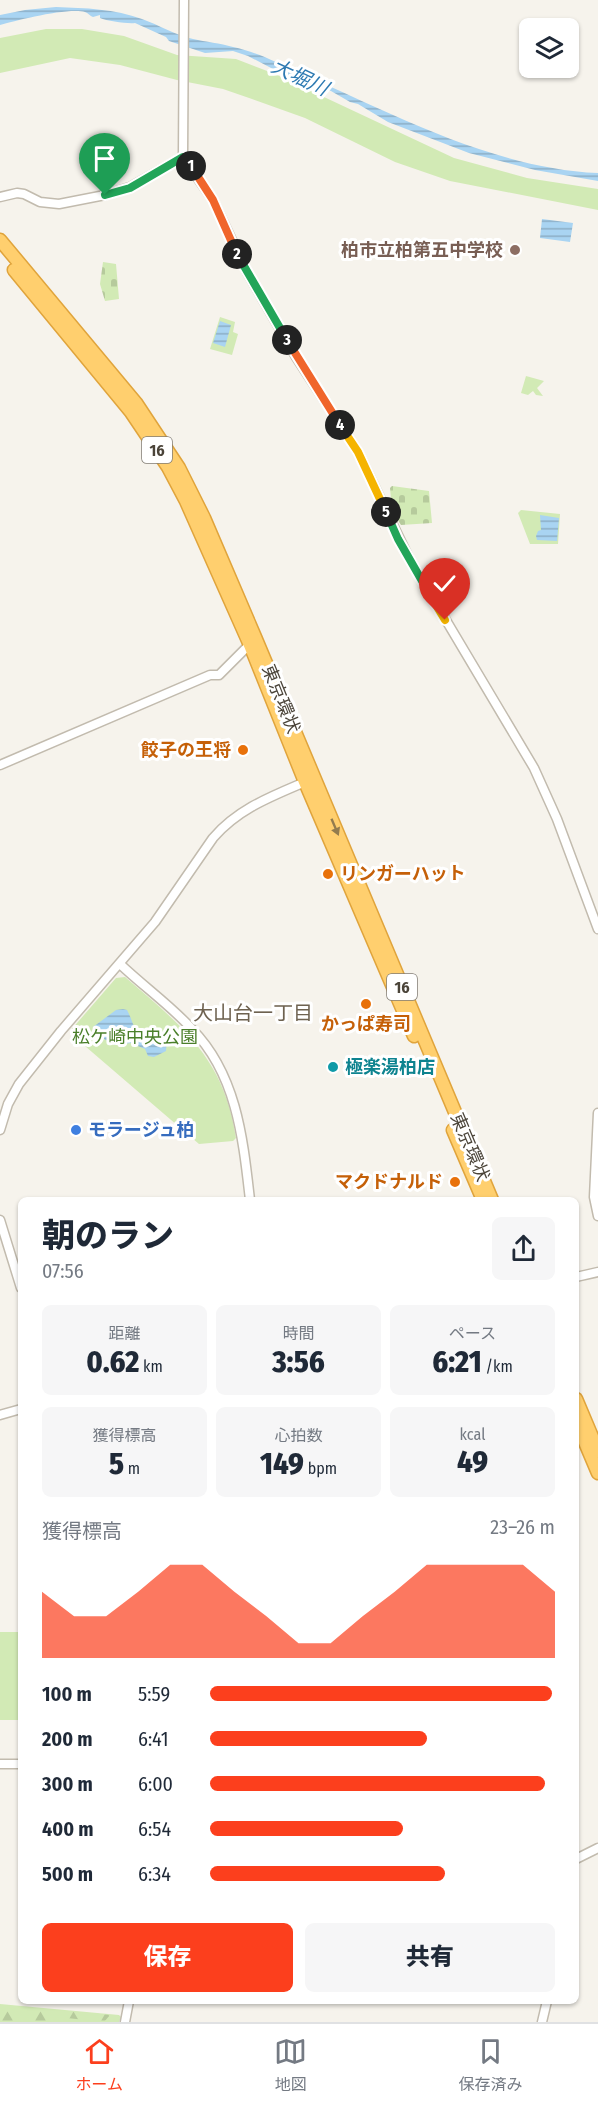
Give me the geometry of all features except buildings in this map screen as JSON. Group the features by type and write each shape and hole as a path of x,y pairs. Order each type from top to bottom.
{"highway":[{"name":"東京環状","path":"0,240 136,403 179,468 204,518 308,778 482,1197"},
{"name":"東京環状","path":"0,253 131,412 151,441 186,501 252,641"},
{"name":"東京環状","path":"308,778 491,1197"},
{"path":"579,1406 598,1450"},
{"path":"579,1428 598,1473"}],"street":[{"path":"184,0 183,157 213,200 243,266 296,357 358,452 413,566 534,768 557,819 598,929"},
{"path":"0,197 17,193 40,202 59,204 105,195 130,188 183,157"},
{"path":"0,765 210,675 219,675 252,641"},
{"path":"0,1130 8,1104 19,1084 170,903 203,851 225,825 250,807 308,778"},
{"path":"120,964 194,1030 220,1067 238,1113 250,1197"},
{"path":"598,1113 594,1197 598,1216"},
{"path":"0,1220 18,1278"},
{"path":"579,1276 598,1272"},
{"path":"0,1415 18,1410"},
{"path":"0,1764 18,1764"},
{"path":"579,1858 598,1848"},
{"path":"125,2022 128,2004"},
{"path":"542,2022 546,2004"}],"green space":[{"path":"46,29 82,29 124,36 177,55 236,59 275,74 454,158 527,178 598,189 598,210 450,181 395,162 305,118 252,99 223,89 120,65 70,58 0,73 0,38"},
{"path":"103,262 116,264 119,299 105,301 100,284"},
{"path":"220,317 235,322 233,332 238,334 232,355 210,349"},
{"path":"526,376 544,381 537,388 543,396 536,395 533,391 528,395 521,393"},
{"path":"392,486 429,491 432,523 401,525 397,519 396,510 392,510 390,488"},
{"path":"521,510 560,514 558,544 530,544 518,513"},
{"name":"松ケ崎中央公園","path":"125,977 182,1029 211,1065 222,1086 230,1110 236,1138 233,1141 199,1144 71,1034 71,1030 116,978"},
{"path":"0,1632 18,1632 18,1720 0,1720"},
{"path":"0,2004 121,2017 119,2022 0,2022"},
{"path":"0,2005 110,2015 104,2022 67,2018 63,2019 63,2022 0,2022"}],"water":[{"name":"大堀川","path":"56,7 121,13 186,37 250,51 433,132 515,160 556,169 598,173 598,181 535,170 469,153 388,122 331,91 273,69 248,56 233,51 205,53 169,41 166,37 135,23 123,23 100,18 100,15 93,17 85,12 68,11 0,25 0,15"},
{"path":"542,219 573,223 570,242 540,238"},
{"path":"220,321 231,325 225,347 213,343"},
{"path":"540,515 559,518 557,541 537,540 538,531 541,530"},
{"path":"116,1010 127,1010 139,1033 147,1037 167,1040 166,1051 154,1057 148,1056 145,1049 131,1043 115,1045 95,1034 93,1027"}],"place":[{"name":"柏市立柏第五中学校","path":"515,250"},
{"name":"餃子の王将","path":"243,750"},
{"name":"リンガーハット","path":"328,874"},
{"name":"かっぱ寿司","path":"366,1004"},
{"name":"極楽湯柏店","path":"333,1067"},
{"name":"モラージュ柏","path":"76,1130"},
{"name":"マクドナルド","path":"455,1182"}],"district":[{"name":"大山台一丁目","path":"253,1013"}],"route":[{"path":"105,195 130,188 183,157 213,200 247,272 296,357 358,452 398,539 445,620"}]}
